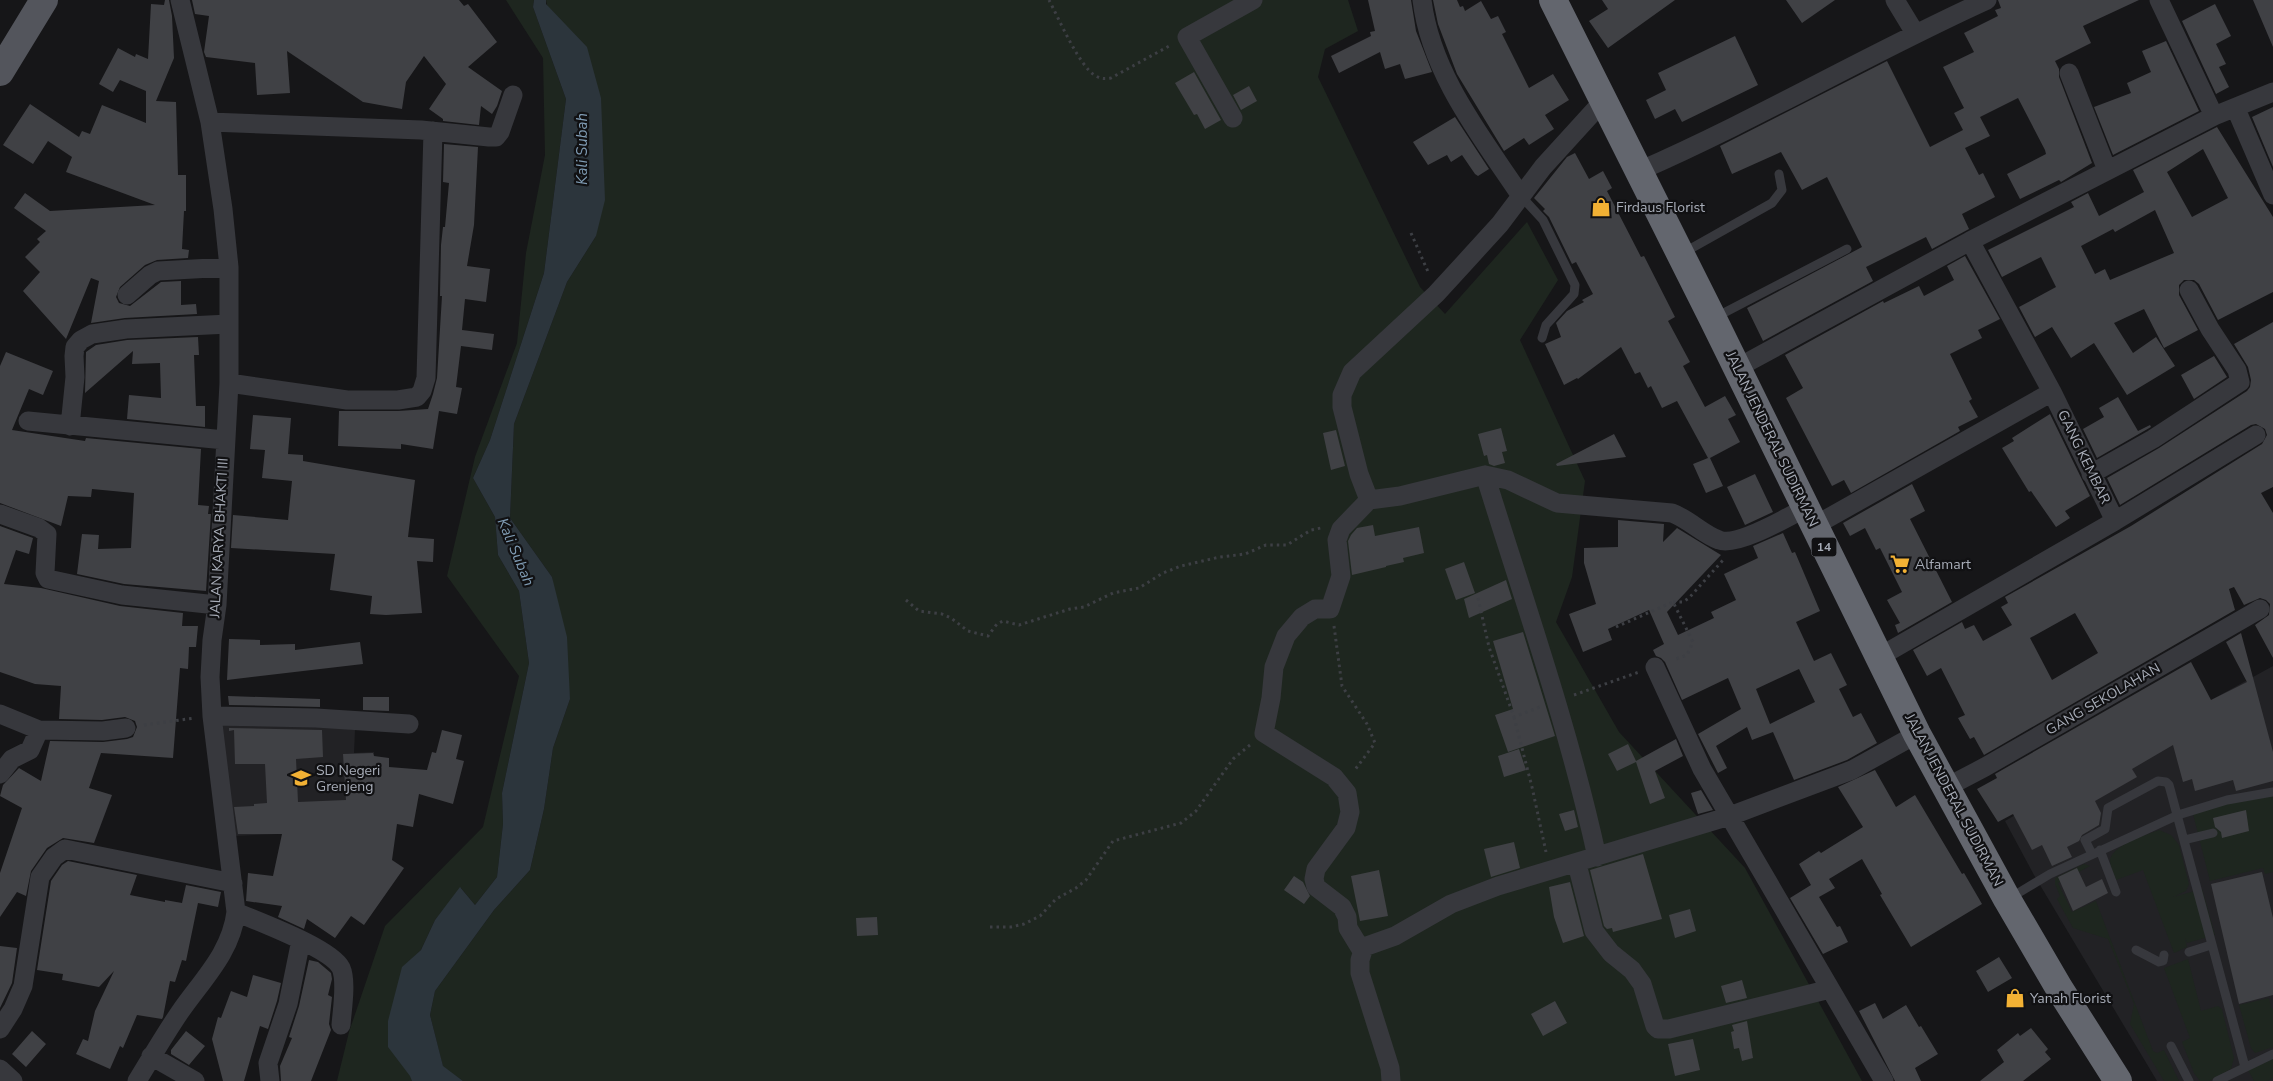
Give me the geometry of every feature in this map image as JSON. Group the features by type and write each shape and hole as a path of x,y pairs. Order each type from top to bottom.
{"highway":[{"name":"JALAN JENDERAL SUDIRMAN","path":"1553,0 1640,171 1945,788 2007,899 2118,1081"}],"main road":[{"path":"3,60 44,0"}],"street":[{"name":"JALAN KARYA BHAKTI III","path":"137,1081 180,1011 214,968 235,924 236,912 212,716 210,677 212,640 217,605 229,382 228,267 223,210 210,122 180,0"},
{"path":"1233,118 1187,37 1251,0"},
{"path":"1422,0 1439,63 1469,119 1521,196"},
{"path":"1895,0 1915,33"},
{"path":"1640,171 1813,87 1915,33 1988,0"},
{"path":"2159,0 2214,116"},
{"path":"2069,73 2107,170"},
{"path":"1737,368 1970,241 2107,170 2214,116 2236,109 2273,92"},
{"path":"210,122 433,131 496,137 500,132 512,95"},
{"path":"1369,500 1359,474 1342,407 1344,389 1352,372 1436,294 1500,224 1543,167 1604,100"},
{"path":"2236,109 2273,195"},
{"path":"229,382 348,400 398,400 417,397 422,391 426,378 433,131"},
{"name":"GANG KEMBAR","path":"1879,657 2116,521 2091,474 2052,392 1970,241"},
{"path":"127,294 150,275 158,271 228,267"},
{"path":"2091,474 2153,439 2240,382 2236,370 2210,329 2189,290"},
{"path":"70,426 75,377 75,346 81,340 92,334 126,329 228,324"},
{"path":"1362,951 1348,928 1347,916 1342,908 1316,887 1314,879 1316,869 1346,828 1350,812 1347,793 1334,777 1264,733 1271,698 1274,666 1286,636 1302,617 1315,609 1330,609 1340,582 1341,569 1337,540 1341,529 1369,500 1400,496 1485,475 1508,480 1557,503 1672,513 1684,517 1720,541 1729,541 1779,522 1810,517 2052,392"},
{"path":"28,421 225,440"},
{"path":"2116,521 2256,435"},
{"path":"1485,475 1556,702 1586,806 1597,857"},
{"path":"0,514 38,528 46,534 45,573 48,579 122,595 217,605"},
{"name":"GANG SEKOLAHAN","path":"1945,788 1984,768 2260,609"},
{"path":"1655,667 1702,769 1884,1081"},
{"path":"0,714 39,730 103,731 126,728"},
{"path":"212,716 316,718 409,724"},
{"path":"0,774 12,760 30,750 39,730"},
{"path":"1391,1081 1390,1068 1360,973 1364,947 1395,936 1451,904 1498,886 1578,864 1730,816 1852,770 1917,734"},
{"path":"0,1029 13,1009 23,986 40,877 54,857 65,849 233,883"},
{"path":"1578,864 1594,931 1611,953 1632,970 1642,984 1655,1026 1658,1029 1669,1029 1830,990"},
{"path":"236,912 301,940 335,961 341,968 344,977 341,1026"},
{"path":"270,1081 268,1063 288,1004 301,940"},
{"path":"152,1056 195,1081"},
{"path":"0,1069 13,1081"}],"lane":[{"path":"1681,254 1772,203 1782,190 1779,174"},
{"path":"1521,196 1543,220 1575,285 1574,294 1546,324 1542,338"},
{"path":"1713,319 1848,250"},
{"path":"2116,892 2096,852 2085,840 2105,829 2108,808 2158,781 2166,782 2169,785 2178,814 2211,945 2245,1067"},
{"path":"2007,899 2050,874 2178,814 2227,800 2273,792"},
{"path":"2184,840 2213,833"},
{"path":"2189,952 2211,945"},
{"path":"2136,950 2159,962 2163,961 2164,955"},
{"path":"2171,1046 2189,1081"},
{"path":"2217,1081 2273,1054"}],"path":[{"path":"1050,0 1084,65 1091,73 1104,79 1111,78 1187,37"},
{"path":"1411,232 1414,244 1422,256 1436,294"},
{"path":"906,600 919,611 942,614 968,630 988,636 1003,621 1019,625 1070,609 1084,607 1113,593 1139,588 1163,573 1181,566 1220,557 1245,554 1266,545 1287,545 1311,530 1322,527 1341,529"},
{"path":"1616,627 1673,602 1683,602 1689,598 1728,554 1729,541"},
{"path":"1478,598 1489,647 1514,717 1551,870"},
{"path":"1514,717 1687,656 1693,642 1673,602"},
{"path":"1330,609 1342,686 1366,724 1375,743 1355,768 1347,793"},
{"path":"126,728 212,716"},
{"path":"990,927 1011,927 1024,924 1040,916 1056,899 1086,880 1113,841 1181,823 1196,811 1233,759 1264,733"}],"shaded area":[{"path":"506,0 534,0 533,7 566,99 544,273 490,440 473,478 495,517 498,555 519,591 529,663 502,793 503,824 497,877 475,905 461,888 435,920 421,950 402,968 412,1081 337,1081 349,1032 385,926 483,827 519,676 447,576 475,457 517,343 526,253 545,155 543,58"},
{"path":"546,0 1348,0 1358,31 1325,49 1318,77 1420,287 1445,314 1527,222 1558,280 1520,340 1585,481 1572,577 1556,622 1619,732 1745,868 1862,1081 463,1081 443,1067 430,1015 435,991 494,910 530,870 544,809 553,748 570,699 552,577 510,518 514,424 567,282 596,236"},
{"path":"2273,666 2273,1081 2157,1081 2034,875 2005,821"},
{"name":"SD Negeri Grenjeng","path":"293,720 355,730 354,753 374,752 376,802 350,831 233,836 221,724"},
{"path":"2273,796 2273,872 2265,874 2263,868 2210,881 2193,814 2226,804"},
{"path":"2159,830 2171,835 2179,845 2189,884 2186,891 2173,897 2202,889 2215,935 2187,943 2185,938 2187,947 2174,953 2143,870 2116,880 2110,863 2112,855 2123,845"},
{"path":"2084,864 2090,866 2058,883 2072,912 2096,901 2153,1051 2157,1053 2164,1050 2179,1081 2164,1081 2130,1024 2134,1004 2108,939 2073,928 2057,899 2060,896 2055,884 2055,878"},
{"path":"2188,959 2201,1011 2218,1006 2222,1009 2234,1058 2231,1069 2209,1081 2200,1081 2194,1073 2182,1042 2190,1038 2164,968"},
{"path":"2269,998 2271,1008 2273,1008 2273,1047 2255,1053 2251,1048 2239,1005"},
{"path":"2273,1059 2273,1078 2267,1081 2254,1081 2248,1070"}],"water":[{"name":"Kali Subah","path":"534,0 546,0 546,4 587,47 601,98 605,200 596,236 567,282 514,424 510,518 552,577 567,637 570,699 553,748 544,809 530,870 494,910 435,991 430,1015 443,1066 463,1081 412,1081 388,1047 388,1021 402,967 421,950 435,920 460,887 475,905 497,877 503,824 502,793 529,663 519,591 498,555 495,517 473,478 490,440 544,273 566,99 533,7"}],"building":[{"path":"165,0 169,0 172,16 174,58 156,101 176,102 178,175 186,175 186,211 184,211 182,249 189,250 188,258 157,260 145,265 120,287 116,297 119,303 130,306 161,282 181,281 181,305 196,304 197,314 125,318 91,323 99,281 91,278 66,339 23,291 40,272 25,257 40,242 37,239 46,231 14,208 25,193 50,211 155,205 66,172 72,157 48,141 33,164 3,145 30,104 79,137 82,131 90,134 102,105 146,123 146,91 120,80 113,92 99,84 118,48 135,57 136,54 148,59 151,4 164,5"},
{"path":"192,0 459,0 464,6 468,4 497,42 468,67 502,91 492,114 481,106 479,125 443,121 443,119 429,109 446,84 424,56 406,82 402,109 363,102 287,51 290,93 257,95 255,63 206,57 204,52 209,16 195,14"},
{"path":"1368,0 1411,0 1416,31 1432,72 1405,79 1400,64 1385,69 1380,52 1339,73 1331,56 1371,36 1370,32 1375,31"},
{"path":"1433,0 1457,0 1460,7 1463,6 1465,11 1481,1 1491,19 1498,16 1506,32 1502,34 1529,88 1553,74 1569,100 1545,115 1554,129 1529,145 1524,138 1504,151 1457,74 1438,24"},
{"path":"1602,0 1675,0 1608,48 1589,21 1608,9"},
{"path":"1786,0 1835,0 1802,23"},
{"path":"1998,0 2139,0 2083,26 2091,43 2055,61 2059,69 2059,77 2092,163 2061,182 2059,180 2020,199 2007,174 2046,154 2045,150 2018,98 1980,117 1990,136 1965,148 1979,175 1983,173 1995,197 1962,214 1969,229 1932,249 1926,237 1866,267 1873,281 1763,341 1747,308 1862,247 1827,177 1802,190 1781,152 1732,174 1720,146 1887,61 1930,147 1963,130 1954,113 1964,108 1943,67 1974,52 1964,33 1998,16 1995,10 2001,8"},
{"path":"2253,0 2273,0 2273,47"},
{"path":"2215,4 2231,36 2216,44 2226,64 2219,67 2229,87 2216,94 2182,21"},
{"path":"1735,36 1758,85 1682,122 1675,109 1655,119 1646,100 1666,90 1658,73"},
{"path":"2166,41 2199,111 2113,155 2094,107 2131,93 2127,83 2151,72 2142,51"},
{"path":"1194,72 1221,120 1205,129 1197,114 1194,115 1175,83"},
{"path":"1249,86 1257,101 1241,110 1233,95"},
{"path":"2273,107 2273,167 2252,117"},
{"path":"1455,117 1489,169 1478,176 1462,155 1451,162 1447,155 1428,165 1413,142"},
{"path":"2217,127 2273,217 2273,292 2218,320 2199,284 2194,280 2184,280 2179,285 2179,295 2198,330 2164,348 2144,309 2114,323 2133,353 2156,337 2175,366 2127,395 2094,343 2071,358 2052,327 2035,337 2019,307 2056,287 2041,257 2002,277 1988,250 2074,207 2071,202 2088,193 2099,216 2144,192 2133,170","holes":["2203,149 2228,198 2192,217 2167,172","2155,210 2174,253 2110,280 2105,269 2095,274 2081,246 2113,229 2115,232"]},
{"path":"444,144 478,147 474,225 467,266 490,269 486,302 465,299 462,330 494,334 492,350 461,346 456,387 462,388 457,414 439,411 433,449 401,444 401,449 338,446 339,411 428,409 437,378 442,296 440,296 441,245 443,227 445,227 449,183 443,182"},
{"path":"1575,153 1589,179 1603,171 1612,188 1607,191 1641,257 1644,256 1675,317 1668,321 1690,362 1683,366 1705,407 1725,396 1736,415 1728,419 1740,442 1710,458 1723,486 1706,493 1693,464 1708,458 1677,401 1662,408 1651,386 1648,388 1640,372 1635,374 1621,347 1578,379 1564,385 1545,344 1561,337 1556,323 1567,311 1584,302 1582,300 1593,294 1576,262 1572,264 1549,217 1543,211 1545,209 1534,198 1567,157"},
{"path":"1965,256 2000,319 1978,330 1982,338 1950,354 1972,399 1969,401 1978,417 1958,427 1960,431 1851,493 1844,480 1832,486 1786,398 1803,388 1785,355 1883,301 1884,303 1919,286 1924,296 1954,280 1947,266"},
{"path":"2273,322 2273,487 2261,493 2273,513 2273,658 2255,625 2269,615 2270,604 2260,598 2244,605 2234,587 2229,589 2235,610 1984,755 1974,737 1970,739 1958,718 1965,715 1941,668 1927,676 1913,650 1962,622 1965,629 1974,625 1983,641 2012,625 2001,607 2008,603 2005,597 2131,526 2262,444 2267,435 2265,429 2256,424 2251,425 2120,505 2107,478 2159,448 2247,391 2251,380 2248,367 2234,344","holes":["2075,613 2098,653 2052,680 2030,638"]},
{"path":"198,337 199,355 194,355 196,406 205,406 205,427 127,419 129,395 161,398 160,363 132,364 133,351 85,393 86,352 96,345 127,340"},
{"path":"6,352 53,371 43,395 29,389 12,430 85,441 86,438 201,449 198,505 209,506 208,514 211,514 206,591 124,584 77,574 82,534 99,535 98,549 131,548 134,493 92,489 91,497 68,496 61,526 0,503 0,366"},
{"path":"2214,356 2227,377 2194,399 2181,375"},
{"path":"2118,397 2138,431 2150,425 2151,427 2097,458 2083,429 2104,417 2099,408"},
{"path":"2050,414 2090,496 2065,511 2070,518 2056,527 2031,491 2029,492 2002,448 2014,441 2012,438"},
{"path":"253,415 291,418 288,454 303,455 303,461 415,480 408,537 434,539 433,562 417,561 422,613 370,614 372,596 330,590 335,554 231,548 233,515 288,520 292,481 262,478 265,450 250,449"},
{"path":"1501,428 1507,451 1502,452 1505,463 1494,466 1489,464 1487,455 1484,456 1478,434"},
{"path":"1336,430 1345,466 1331,470 1323,433"},
{"path":"1614,434 1626,457 1557,466 1556,464"},
{"path":"1755,474 1773,512 1745,525 1727,487"},
{"path":"1912,484 1925,511 1910,519 1952,602 1898,633 1895,625 1900,623 1887,600 1902,592 1880,548 1876,550 1865,528 1850,536 1843,523"},
{"path":"1618,520 1664,524 1663,542 1677,528 1721,555 1667,612 1678,635 1714,618 1711,612 1736,600 1724,574 1758,558 1753,546 1783,533 1792,553 1795,552 1820,611 1796,622 1814,661 1831,653 1847,685 1839,689 1853,717 1861,713 1877,743 1847,760 1794,780 1773,732 1752,740 1747,727 1716,746 1727,768 1718,773 1698,734 1741,709 1728,678 1682,700 1665,662 1656,656 1653,650 1664,644 1649,610 1608,629 1612,640 1583,652 1569,614 1596,604 1584,563 1584,548 1618,547","holes":["1799,669 1815,702 1770,724 1756,689"]},
{"path":"1373,525 1375,536 1419,527 1424,553 1403,558 1404,562 1352,575 1348,541 1357,528"},
{"path":"0,526 33,538 29,554 16,550 4,584 41,588 120,606 183,613 182,626 198,626 196,647 189,647 188,669 180,668 173,758 101,753 89,788 112,795 94,843 63,838 47,848 31,871 26,896 17,892 0,917 0,873 22,808 0,796 3,785 19,768 41,781 50,741 103,742 127,739 133,737 137,727 135,721 125,717 102,720 59,719 61,686 35,684 0,672"},
{"path":"1464,562 1475,593 1456,600 1445,569"},
{"path":"1506,580 1512,599 1469,618 1464,599"},
{"path":"1523,632 1555,736 1508,752 1495,715 1513,709 1493,641"},
{"path":"2241,633 2273,752 2273,781 2236,791 2233,780 2195,791 2192,779 2183,782 2173,745 2132,769 2137,777 2095,801 2101,813 2099,825 2082,835 2079,841 2067,847 2072,857 2052,866 2042,845 2032,850 2013,814 1998,822 1977,789 1997,778 1995,774 2191,662 2211,700 2247,682 2226,642"},
{"path":"229,639 260,640 260,645 295,644 295,650 360,642 363,664 227,680"},
{"path":"228,696 320,699 320,707 229,705"},
{"path":"363,697 389,697 389,711 363,710"},
{"path":"229,728 322,730 323,757 296,759 298,802 346,800 343,754 373,753 374,756 389,758 389,767 427,770 432,752 436,753 442,730 462,735 456,759 464,761 453,804 419,794 413,827 397,824 392,860 404,868 364,925 351,916 335,938 307,919 304,929 278,917 282,906 246,901 248,873 273,876 282,834 238,834 234,807 267,803 265,764 235,764 234,730 229,731"},
{"path":"1676,739 1683,756 1655,771 1665,798 1650,804 1636,762 1617,771 1608,754 1628,744 1636,761"},
{"path":"1519,749 1526,770 1504,777 1498,756"},
{"path":"1875,770 1896,807 1915,795 1982,904 1911,947 1880,895 1882,894 1862,859 1829,879 1835,888 1819,897 1837,927 1840,926 1848,942 1823,954 1790,898 1811,885 1799,864 1863,827 1838,787"},
{"path":"1701,790 1713,810 1698,814 1691,793"},
{"path":"1574,810 1578,827 1565,831 1559,814"},
{"path":"2246,810 2249,831 2222,838 2221,832 2215,827 2213,818"},
{"path":"1514,842 1520,868 1491,877 1484,849"},
{"path":"1643,854 1662,919 1613,932 1612,928 1607,929 1604,926 1590,870"},
{"path":"68,861 137,875 130,895 165,902 165,900 182,903 186,885 221,892 218,907 198,903 186,961 182,960 175,982 170,981 162,1019 137,1015 123,1048 120,1046 110,1069 76,1054 83,1039 88,1041 95,1011 114,971 99,987 62,980 63,974 37,970 51,881 62,865"},
{"path":"2077,868 2086,887 2102,879 2108,893 2073,911 2058,877"},
{"path":"1379,870 1388,916 1360,921 1351,876"},
{"path":"2262,872 2273,918 2273,995 2239,1004 2211,884"},
{"path":"1294,876 1303,882 1310,896 1304,904 1284,890"},
{"path":"1570,882 1584,936 1563,943 1554,917 1549,887"},
{"path":"1690,909 1696,931 1675,938 1669,915"},
{"path":"877,917 878,935 857,936 856,918"},
{"path":"0,946 17,948 12,983 0,1008"},
{"path":"1999,957 2012,978 1988,992 1976,971"},
{"path":"309,960 318,962 331,973 332,979 328,995 332,997 329,1024 331,1030 311,1081 281,1081 280,1066 292,1038 289,1037 299,1006"},
{"path":"253,975 281,983 277,1001 268,1029 260,1026 244,1081 223,1081 212,1039 218,1017 221,1018 231,991 247,997"},
{"path":"1742,980 1747,998 1726,1003 1721,986"},
{"path":"1555,1001 1567,1023 1543,1036 1531,1014"},
{"path":"1875,1003 1883,1019 1906,1005 1938,1054 1915,1068 1921,1081 1895,1081 1859,1011"},
{"path":"1747,1021 1753,1058 1742,1061 1739,1048 1734,1049 1731,1032 1734,1031 1732,1025"},
{"path":"2031,1028 2048,1049 2045,1052 2051,1059 2023,1081 1980,1081 2004,1062 1997,1050 2018,1033 2020,1036"},
{"path":"32,1031 46,1044 26,1067 12,1054"},
{"path":"186,1031 205,1046 189,1065 171,1054 171,1050"},
{"path":"1693,1039 1700,1070 1675,1076 1668,1044"}],"place":[{"name":"Firdaus Florist","path":"1601,207"},
{"name":"Alfamart","path":"1900,564"},
{"name":"SD Negeri Grenjeng","path":"301,778"},
{"name":"Yanah Florist","path":"2015,998"}]}
